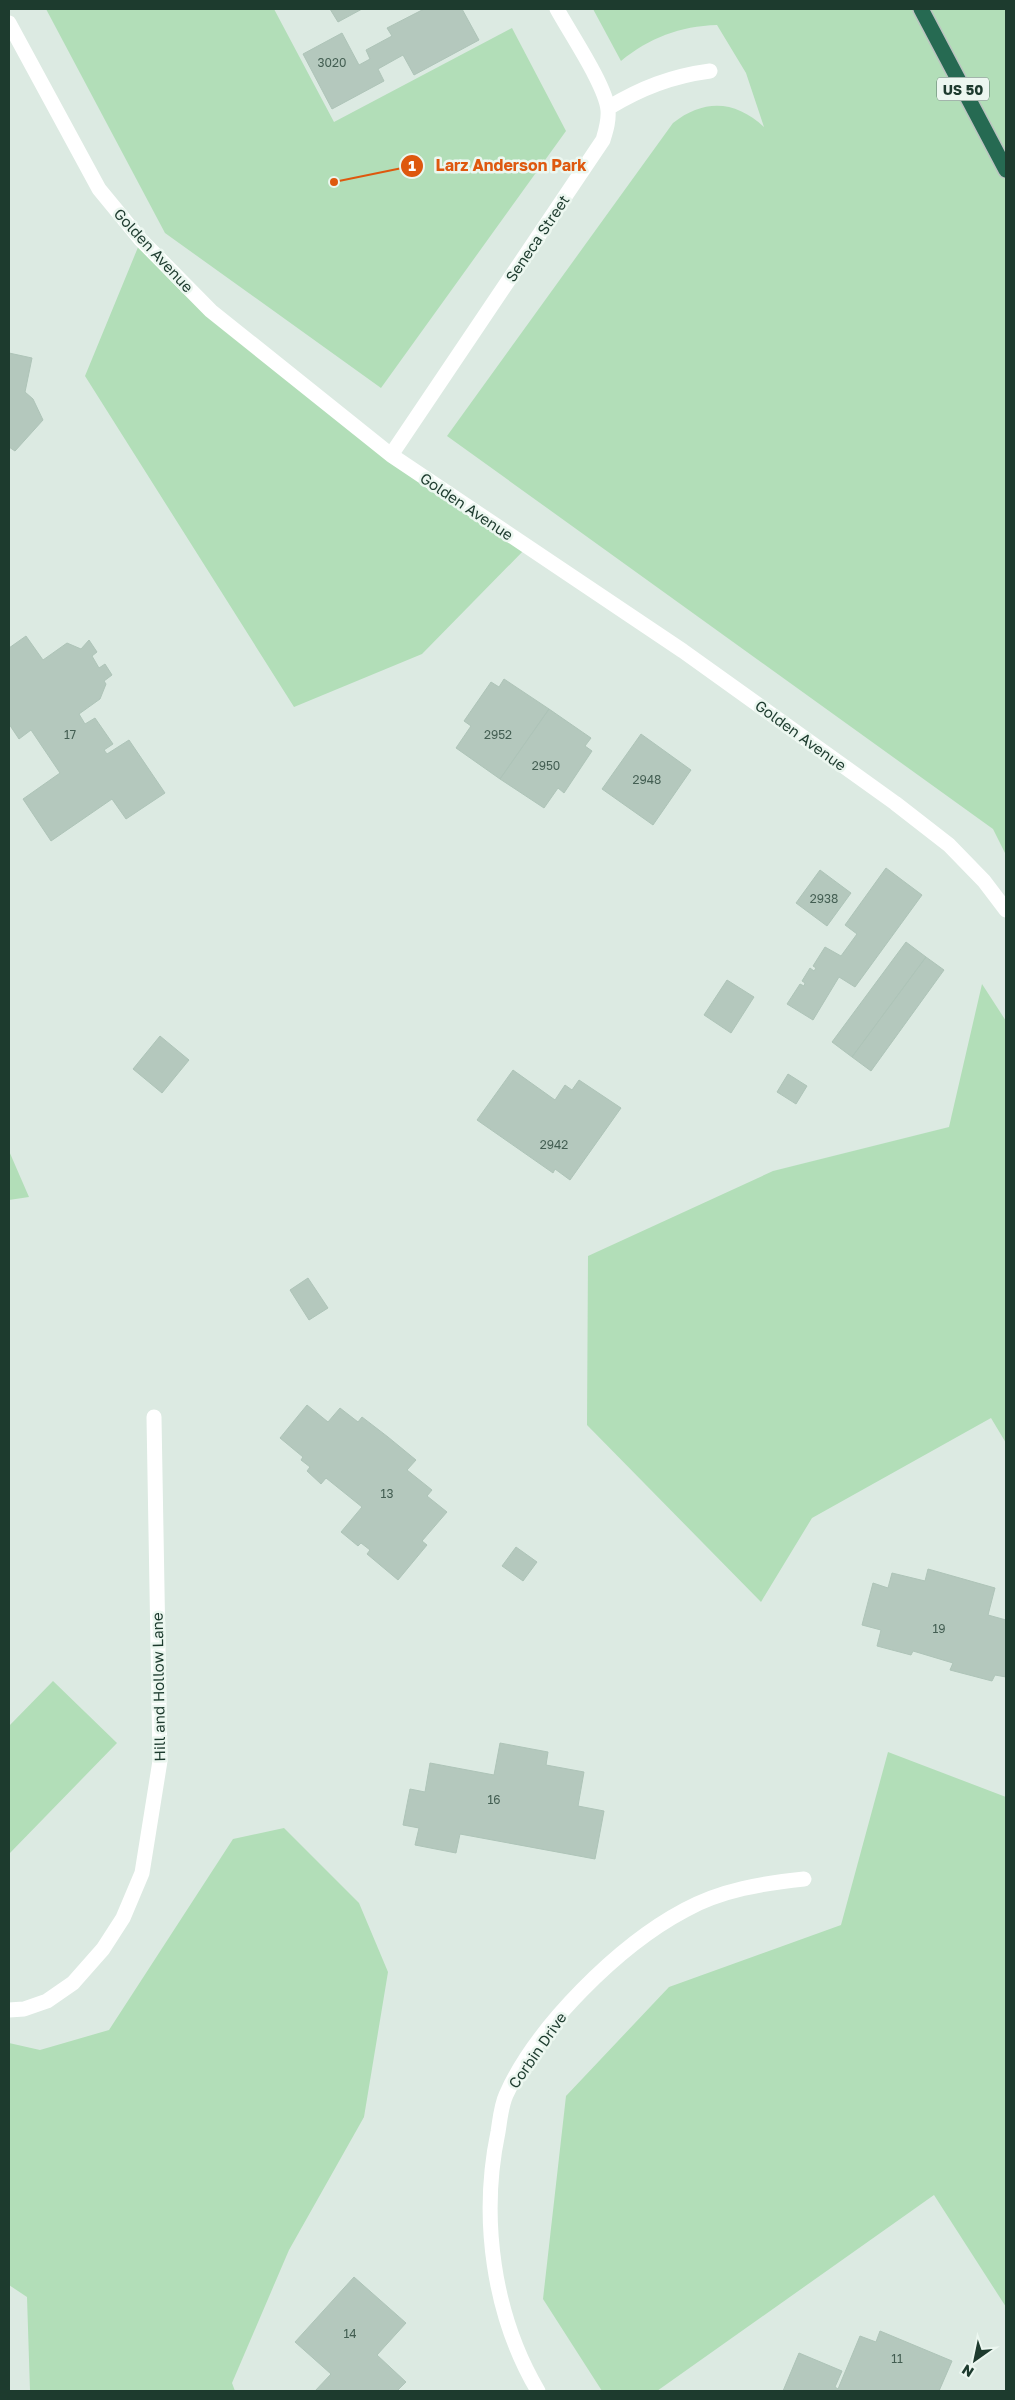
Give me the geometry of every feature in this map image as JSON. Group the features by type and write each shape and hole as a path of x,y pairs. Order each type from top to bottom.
{"highway":[{"name":"US 50","path":"921,9 1006,170"}],"street":[{"path":"557,9 603,89 608,108 652,84 710,71"},
{"name":"Golden Avenue","path":"9,23 99,189 141,240 212,310 391,455 683,651 895,803 948,845 984,881 1006,910"},
{"name":"Seneca Street","path":"391,455 603,140 608,123 608,108"},
{"name":"Hill and Hollow Lane","path":"9,2010 24,2009 47,2001 73,1983 103,1949 122,1918 142,1874 160,1761 154,1417"},
{"name":"Corbin Drive","path":"538,2391 515,2344 500,2296 490,2229 492,2162 505,2096 521,2068 560,2014 605,1967 643,1936 685,1910 710,1899 761,1884 804,1879"}],"green space":[{"path":"46,9 274,9 334,122 512,28 566,131 381,388 165,233"},
{"path":"593,9 1006,9 1006,855 993,829 447,436 673,123 697,109 708,106 720,106 742,112 764,127 746,73 717,25 690,28 666,35 643,46 621,61"},
{"path":"141,240 211,311 391,455 528,546 422,654 294,707 85,376"},
{"path":"982,984 1006,1021 1006,1443 991,1418 812,1518 761,1602 587,1425 588,1256 773,1171 949,1127"},
{"path":"9,1151 29,1197 9,1200"},
{"path":"53,1681 117,1743 9,1854 9,1726"},
{"path":"888,1752 1006,1797 1006,2307 934,2195 657,2391 602,2391 543,2299 566,2096 669,1987 841,1925"},
{"path":"284,1828 359,1903 388,1972 364,2117 289,2250 232,2383 235,2391 30,2391 27,2297 9,2285 9,2043 40,2050 109,2030 233,1839"}],"building":[{"path":"330,9 362,9 338,22"},
{"path":"424,9 462,9 479,40 414,75 403,55 378,69 384,81 332,109 303,54 342,33 359,65 370,59 366,50 392,36 387,28"},
{"path":"9,353 32,358 25,392 33,399 43,420 15,451 9,447"},
{"path":"26,636 43,660 67,643 81,649 89,640 97,652 92,656 99,668 105,664 112,675 104,681 106,684 100,699 79,714 85,724 95,718 113,744 104,750 107,754 129,740 165,793 126,819 112,799 51,841 23,799 60,773 31,730 19,739 9,724 9,648"},
{"path":"504,679 549,709 500,779 456,748 471,726 464,721 491,682 499,687"},
{"path":"549,709 591,738 585,746 592,751 564,793 558,788 544,808 500,779"},
{"path":"641,734 691,770 653,825 602,789"},
{"path":"886,868 922,895 855,987 839,977 813,1020 787,1004 800,984 804,986 805,983 802,981 810,968 814,971 816,968 813,966 825,947 841,956 857,934 845,925"},
{"path":"820,870 851,893 827,926 796,903"},
{"path":"906,942 926,957 852,1057 832,1042"},
{"path":"926,957 944,970 871,1071 852,1057"},
{"path":"727,980 754,997 731,1033 704,1015"},
{"path":"160,1036 189,1060 162,1093 133,1069"},
{"path":"513,1070 555,1100 565,1085 572,1090 579,1080 621,1108 570,1180 555,1169 553,1173 477,1120"},
{"path":"788,1074 807,1086 796,1104 777,1092"},
{"path":"308,1278 328,1308 309,1320 290,1290"},
{"path":"307,1405 328,1422 340,1408 358,1422 362,1417 416,1460 407,1470 432,1490 427,1496 447,1512 422,1541 427,1545 398,1580 367,1554 370,1550 361,1543 358,1546 341,1532 362,1507 326,1478 321,1484 307,1471 310,1467 301,1460 303,1457 280,1438"},
{"path":"516,1547 537,1562 523,1581 502,1566"},
{"path":"928,1569 995,1588 988,1615 1006,1620 1006,1677 995,1675 992,1681 950,1670 953,1663 913,1651 911,1655 877,1646 881,1630 862,1625 873,1583 888,1588 892,1573 925,1581"},
{"path":"500,1743 548,1752 546,1765 584,1772 578,1806 604,1811 595,1859 460,1834 456,1853 415,1845 419,1828 403,1825 410,1789 425,1792 430,1763 494,1775"},
{"path":"354,2277 406,2323 377,2355 406,2382 397,2391 315,2391 331,2374 295,2342"},
{"path":"880,2331 952,2361 939,2391 783,2391 799,2353 842,2371 835,2387 838,2389 860,2336 876,2342"}],"place":[{"name":"Larz Anderson Park","path":"334,182"}]}
